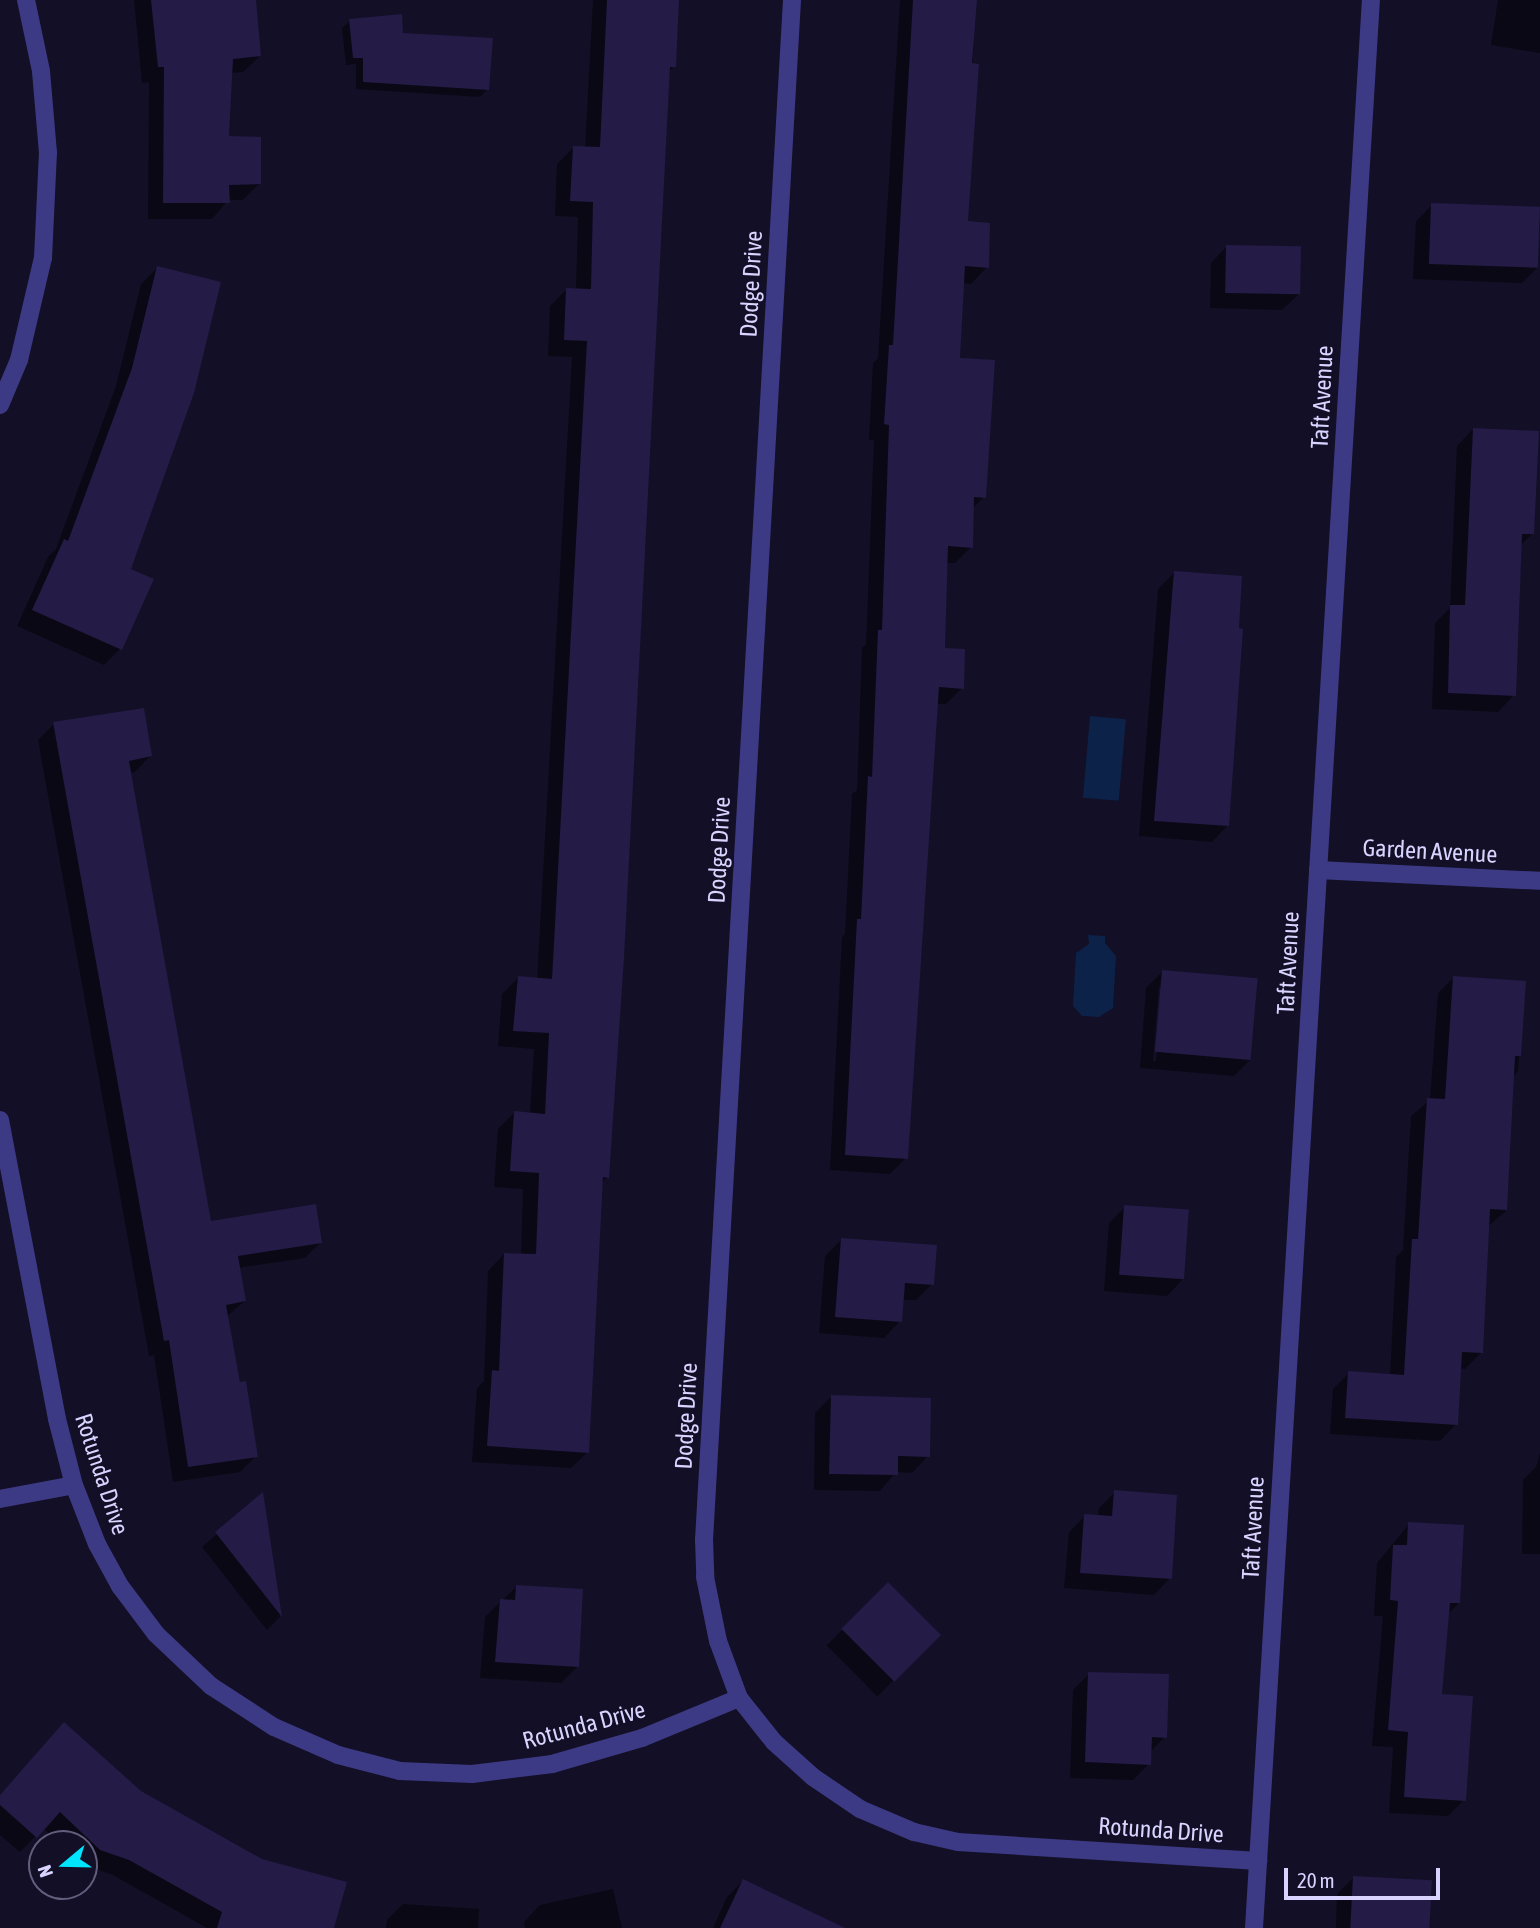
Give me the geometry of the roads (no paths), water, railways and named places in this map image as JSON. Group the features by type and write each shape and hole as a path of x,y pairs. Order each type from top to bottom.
{"street":[{"path":"0,405 19,360 43,258 48,153 41,71 26,0"},
{"name":"Dodge Drive","path":"739,1698 718,1641 705,1577 704,1539 792,0"},
{"name":"Taft Avenue","path":"1254,1928 1371,0"},
{"name":"Garden Avenue","path":"1318,870 1540,881"},
{"name":"Rotunda Drive","path":"0,1120 57,1419 74,1485 97,1544 120,1586 156,1634 211,1686 274,1727 338,1755 400,1771 472,1774 552,1764 642,1738 739,1698 774,1742 813,1777 860,1809 914,1832 958,1843 1258,1861"},
{"path":"0,1499 74,1485"}],"water":[{"path":"1090,716 1126,719 1119,801 1083,798"},
{"path":"1088,935 1105,936 1105,943 1116,956 1113,1008 1099,1017 1082,1016 1073,1006 1076,953 1089,944"}]}
